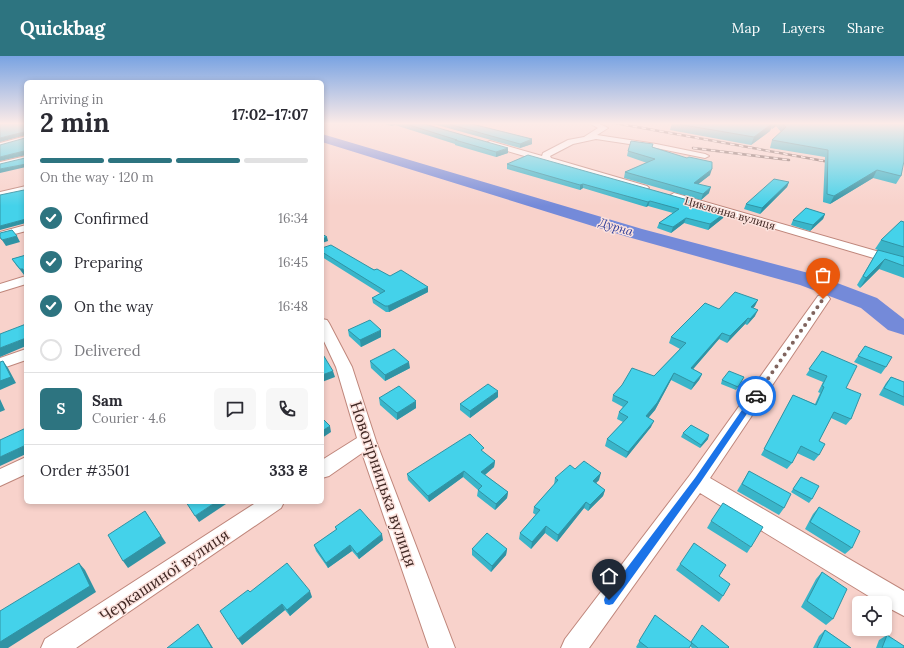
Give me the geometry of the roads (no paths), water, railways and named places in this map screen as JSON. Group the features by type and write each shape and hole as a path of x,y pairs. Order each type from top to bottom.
{"street":[{"name":"Циклонна вулиця","path":"515,151 904,263"},
{"path":"548,160 546,156 553,151"},
{"path":"676,151 705,156"},
{"path":"0,164 24,158"},
{"path":"0,195 24,189"},
{"path":"0,235 24,229"},
{"path":"0,288 24,281"},
{"path":"574,648 698,481 823,299"},
{"name":"Новогірницька вулиця","path":"324,327 344,367 367,441 442,648"},
{"path":"0,364 24,355"},
{"path":"324,469 367,441"},
{"path":"0,478 24,467"},
{"path":"698,481 904,604"},
{"name":"Черкашиної вулиця","path":"54,648 271,504"}],"waterway":[{"name":"Дурна","path":"364,151 635,233 808,280 869,303 897,325 904,328"}],"railway":[{"path":"714,151 789,160"},
{"path":"767,151 835,163"}]}
